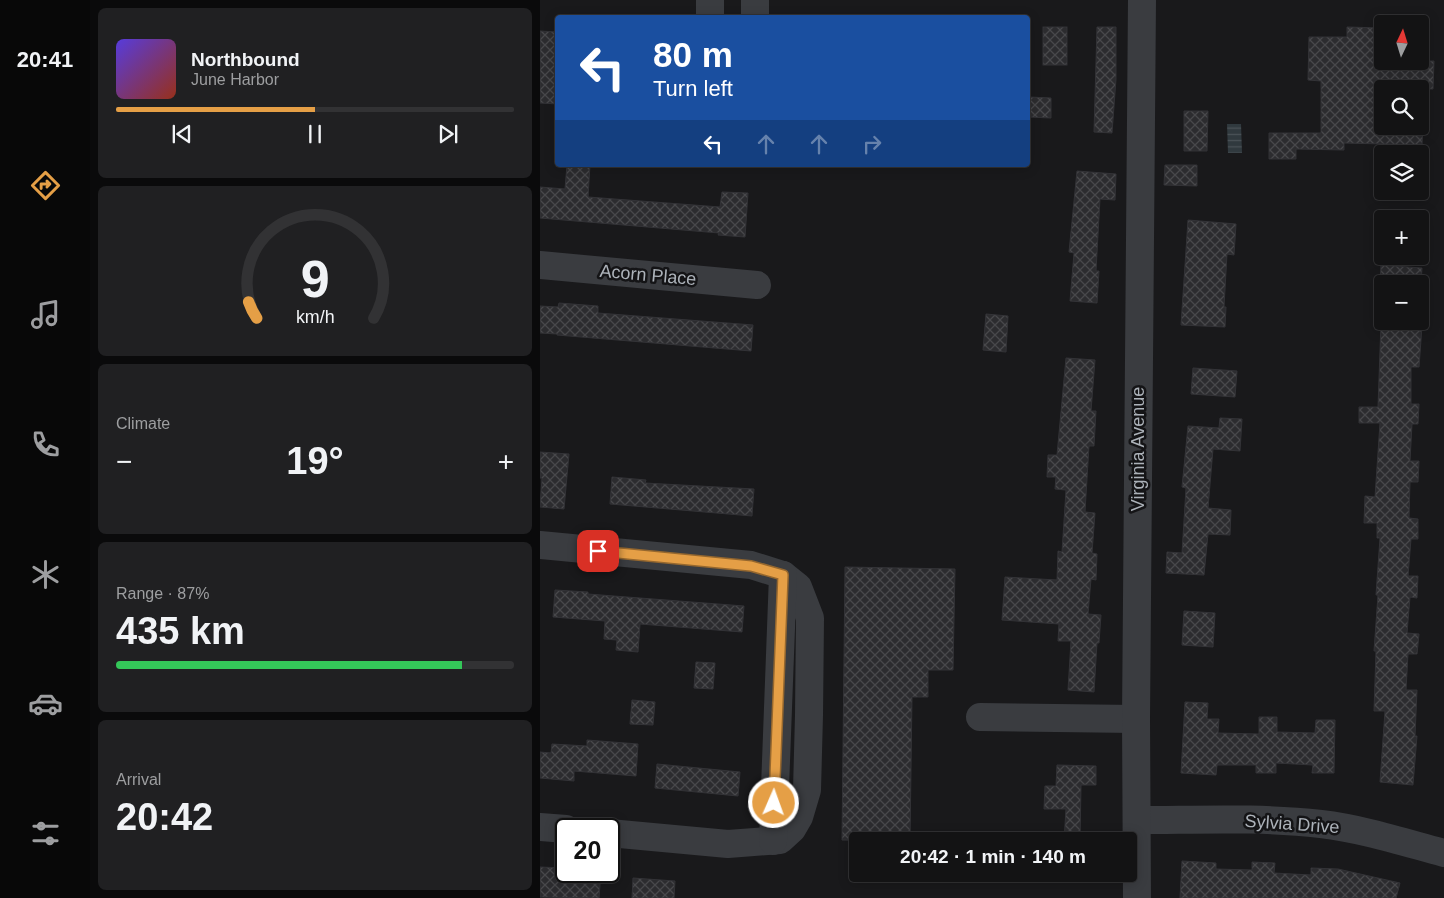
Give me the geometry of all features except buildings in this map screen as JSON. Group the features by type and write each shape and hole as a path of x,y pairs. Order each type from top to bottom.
{"street":[{"path":"710,0 710,15"},
{"path":"755,15 756,0"},
{"name":"Virginia Avenue","path":"1137,898 1136,719 1142,0"},
{"name":"Acorn Place","path":"540,265 757,285"},
{"path":"540,545 751,566 783,575 798,587 810,618 807,790 799,817 792,829 780,840 728,844 620,834"},
{"path":"980,717 1136,719"},
{"name":"Sylvia Drive","path":"1137,820 1273,820 1321,824 1356,829 1444,853"},
{"path":"540,827 555,829"}],"shaded area":[{"path":"1227,124 1241,124 1242,153 1228,153"}],"route":[{"path":"598,551 751,566 783,575 774,803"}]}
